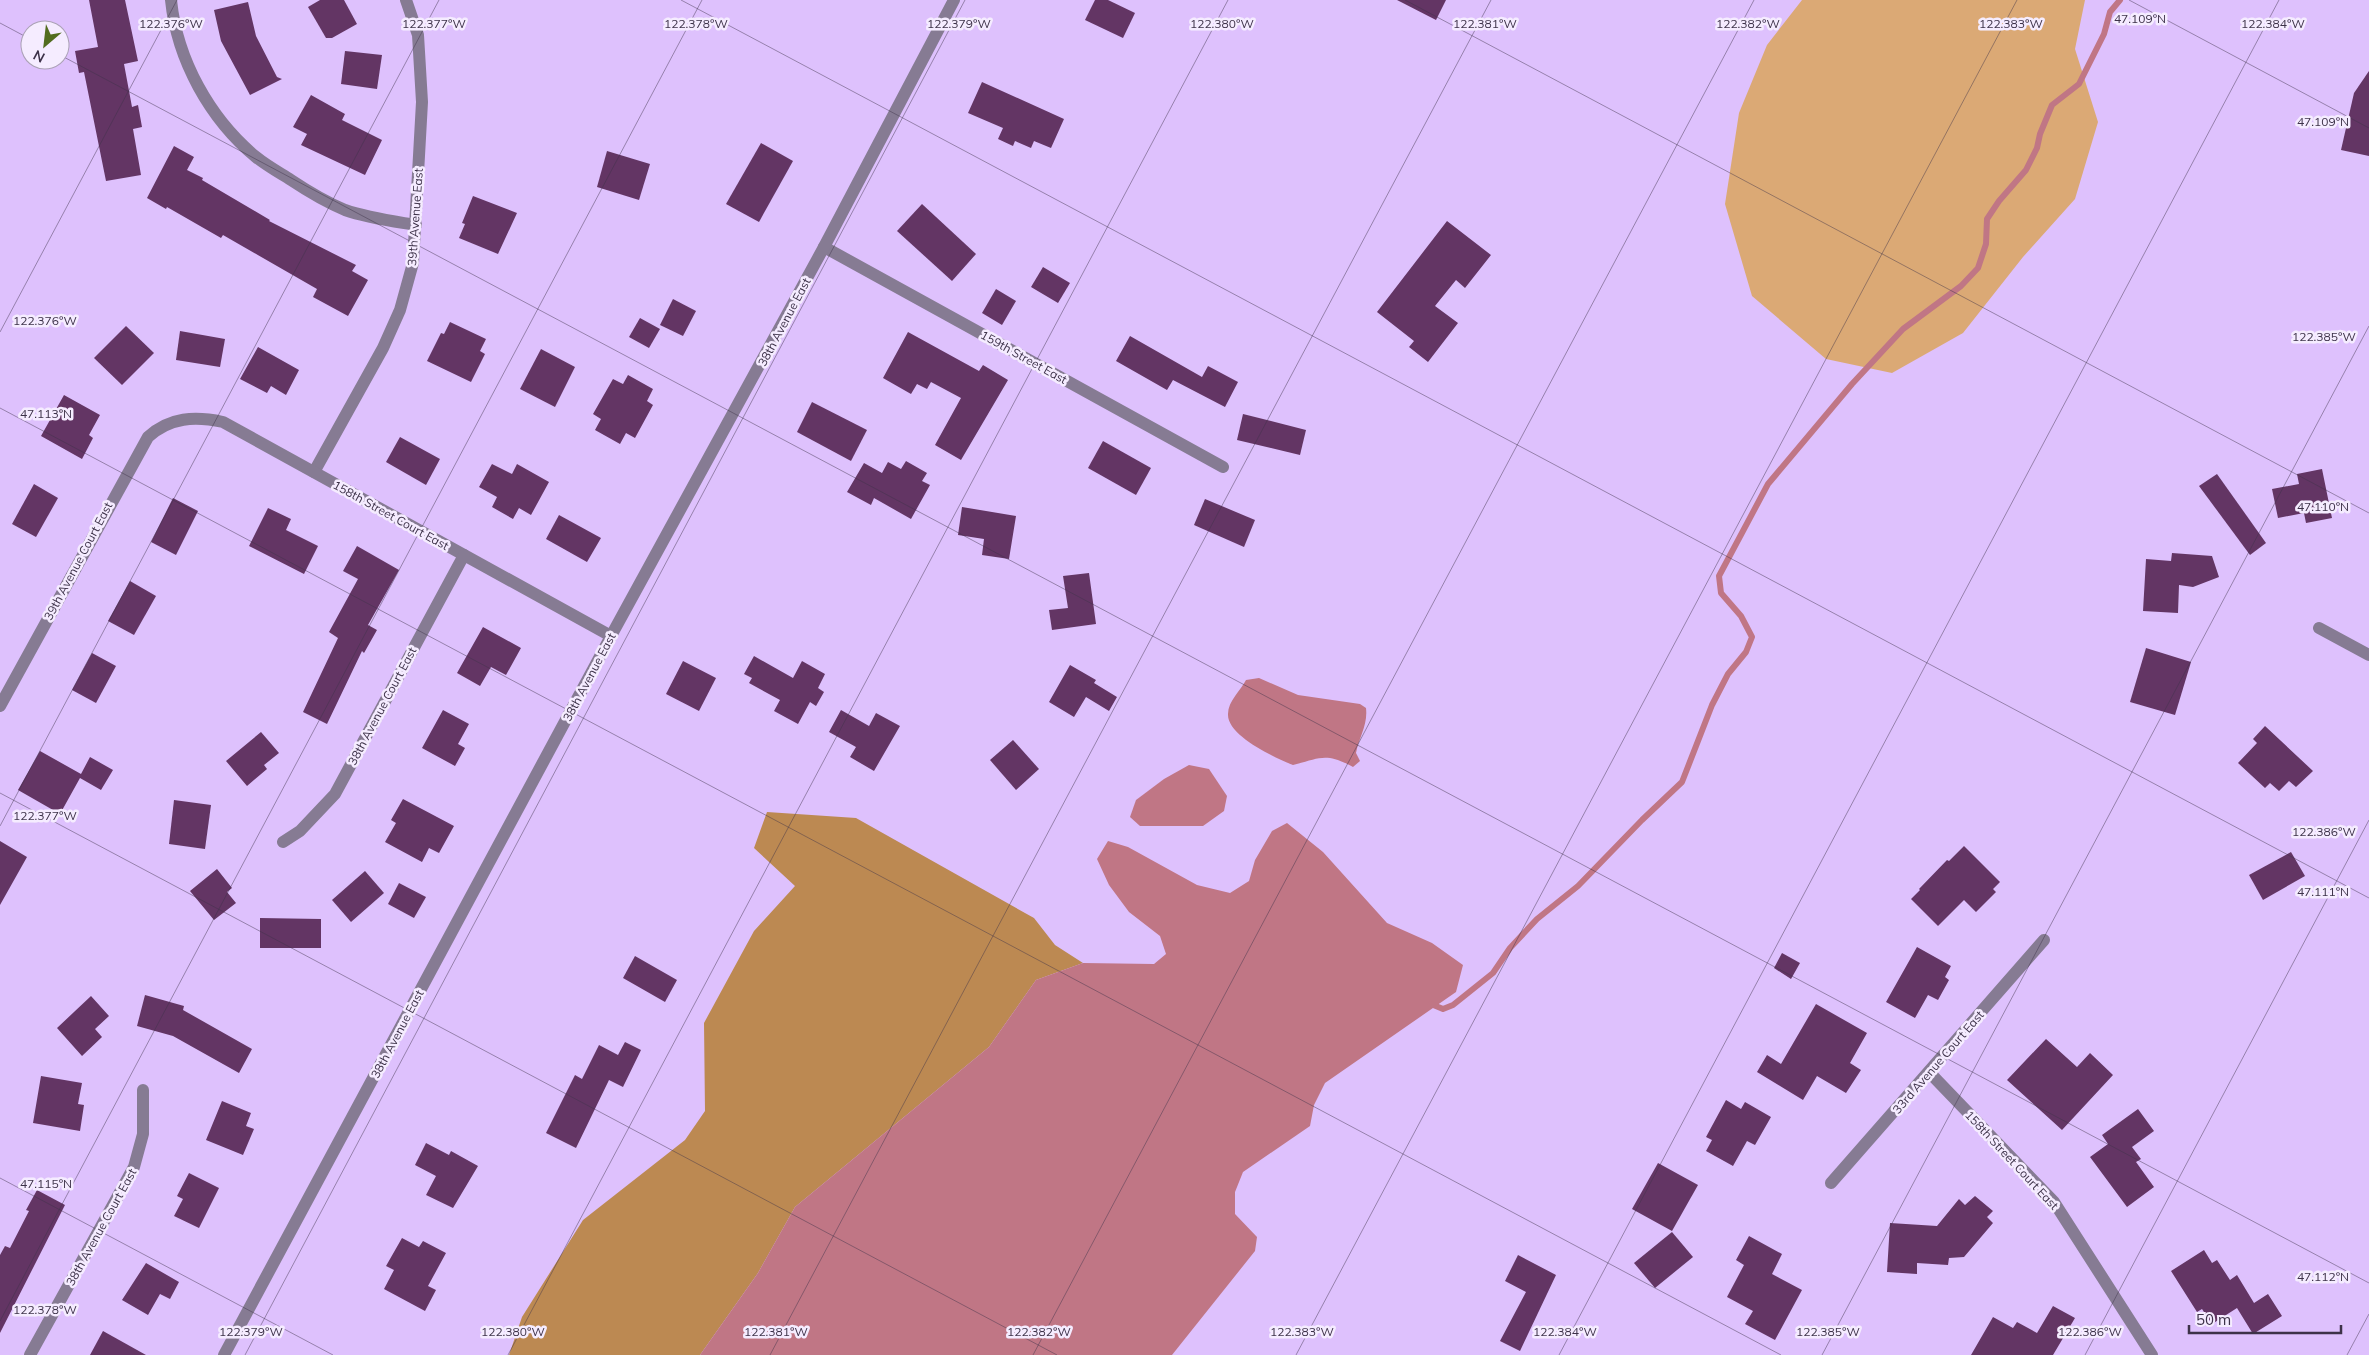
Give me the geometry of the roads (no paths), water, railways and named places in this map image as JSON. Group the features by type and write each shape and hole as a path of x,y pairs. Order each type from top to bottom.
{"street":[{"path":"171,0 177,34 185,60 208,104 231,134 257,158 316,196 345,210 374,218 416,225"},
{"name":"39th Avenue East","path":"314,472 383,348 400,310 413,263 422,102 418,35 406,0"},
{"name":"38th Avenue East","path":"224,1355 611,636 824,247 954,0"},
{"name":"159th Street East","path":"824,247 1224,467"},
{"name":"158th Street Court East","path":"165,424 202,417 223,422 611,636"},
{"name":"39th Avenue Court East","path":"0,706 134,458 148,436 165,424"},
{"name":"38th Avenue Court East","path":"283,842 300,831 335,794 464,556"},
{"path":"2320,628 2369,655"},
{"name":"33rd Avenue Court East","path":"1831,1182 2044,940"},
{"name":"158th Street Court East","path":"1929,1072 2054,1202 2152,1355"},
{"name":"38th Avenue Court East","path":"30,1355 134,1167 143,1134 143,1090"}],"waterway":[{"path":"1431,1004 1443,1009 1453,1005 1493,973 1510,948 1537,919 1578,886 1682,782 1712,705 1728,674 1746,652 1752,637 1741,616 1721,593 1719,576 1768,484 1852,384 1903,329 1961,286 1978,268 1986,244 1987,219 1999,201 2026,170 2037,148 2040,134 2052,105 2079,84 2104,34 2110,12 2120,0"}]}
